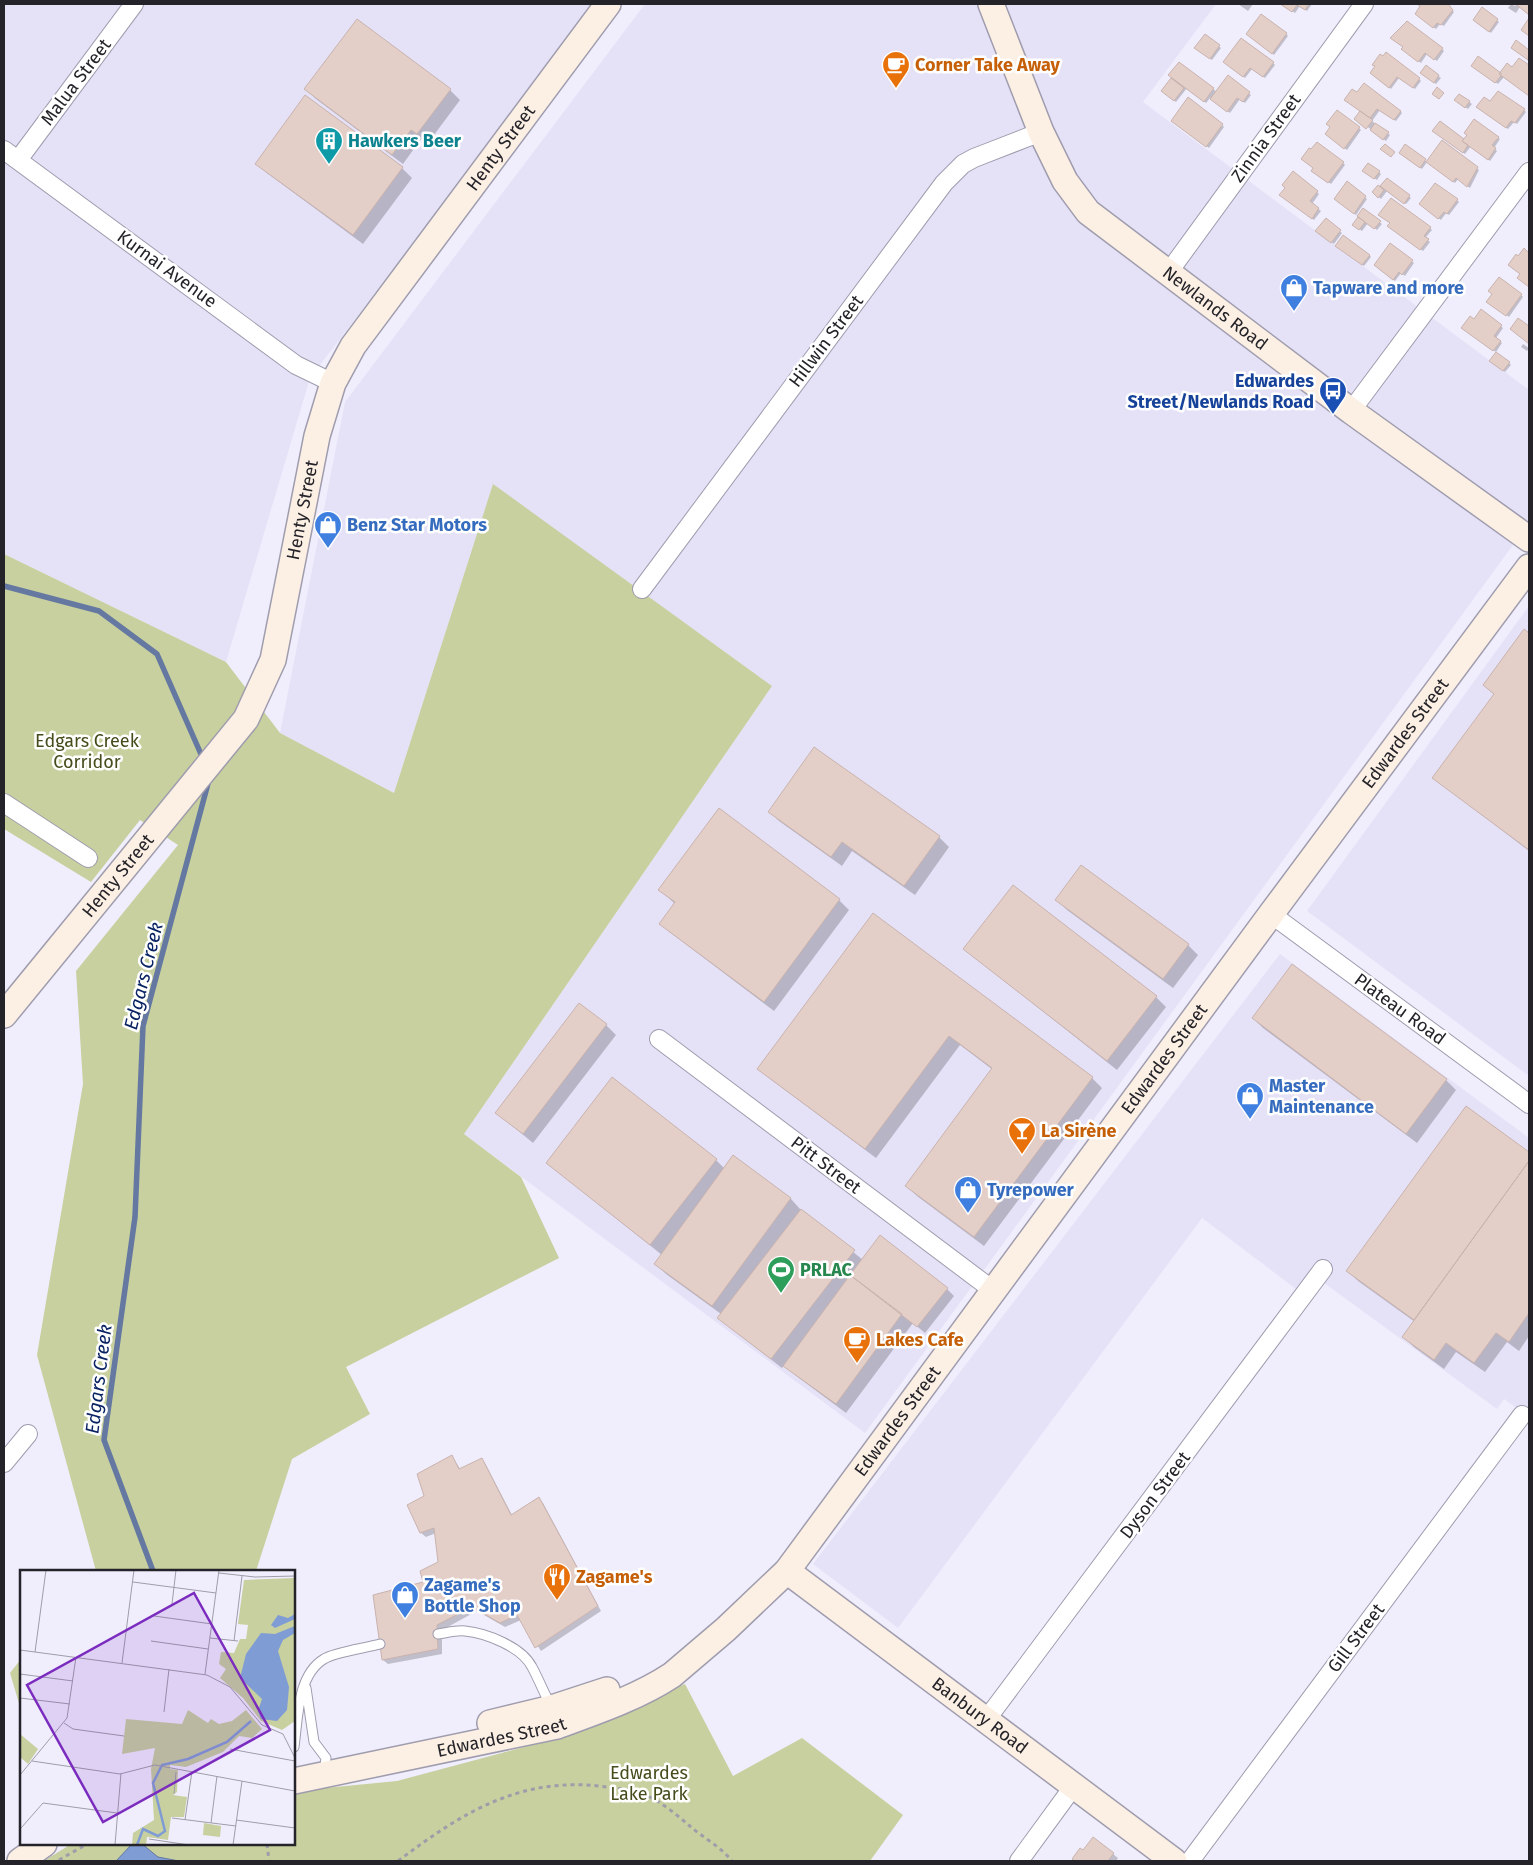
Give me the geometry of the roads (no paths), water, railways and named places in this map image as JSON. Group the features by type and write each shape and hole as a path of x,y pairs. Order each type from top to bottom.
{"street":[{"name":"Malua Street","path":"11,155 134,4"},
{"name":"Henty Street","path":"7,1004 156,830 246,719 273,660 305,487 317,436 333,382 353,346 608,4"},
{"name":"Newlands Road","path":"991,4 1041,132 1065,181 1088,212 1351,410 1529,539"},
{"name":"Zinnia Street","path":"1168,273 1364,4"},
{"name":"Hillwin Street","path":"642,589 944,183 963,164 1041,132"},
{"name":"Kurnai Avenue","path":"11,155 296,365 333,382"},
{"path":"1351,410 1529,172"},
{"name":"Edwardes Street","path":"308,1770 550,1718 659,1666 694,1655 726,1629 787,1572 1270,914 1529,567"},
{"path":"4,803 88,858"},
{"name":"Plateau Road","path":"1270,914 1529,1104"},
{"name":"Pitt Street","path":"659,1039 994,1290"},
{"name":"Dyson Street","path":"986,1720 1324,1269"},
{"name":"Gill Street","path":"1190,1861 1522,1415"},
{"path":"4,1463 28,1434"},
{"name":"Banbury Road","path":"787,1572 1174,1861"},
{"path":"1019,1861 1074,1787"},
{"path":"20,1861 43,1845"}],"lane":[{"path":"438,1634 463,1631 493,1638 520,1653 532,1666 550,1718"},
{"path":"295,1741 306,1680 318,1664 325,1658 380,1644"},
{"path":"306,1680 308,1714 314,1742 308,1770"}],"water":[{"path":"131,1845 143,1845 158,1857 179,1861 116,1861"}],"waterway":[{"name":"Edgars Creek","path":"4,586 99,611 157,654 204,761"},
{"name":"Edgars Creek","path":"153,1570 104,1440 135,1217 143,1026 210,776"}],"place":[{"name":"Corner Take Away","path":"896,89"},
{"name":"Hawkers Beer","path":"329,165"},
{"name":"Tapware and more","path":"1294,312"},
{"name":"Edwardes Street/Newlands Road","path":"1333,415"},
{"name":"Benz Star Motors","path":"328,549"},
{"name":"Master Maintenance","path":"1250,1120"},
{"name":"La Sirène","path":"1022,1155"},
{"name":"Tyrepower","path":"968,1214"},
{"name":"PRLAC","path":"781,1294"},
{"name":"Lakes Cafe","path":"857,1364"},
{"name":"Zagame's","path":"557,1601"},
{"name":"Zagame's Bottle Shop","path":"405,1619"}],"park label":[{"name":"Edgars Creek Corridor","path":"87,751"},
{"name":"Edwardes Lake Park","path":"649,1784"}]}
